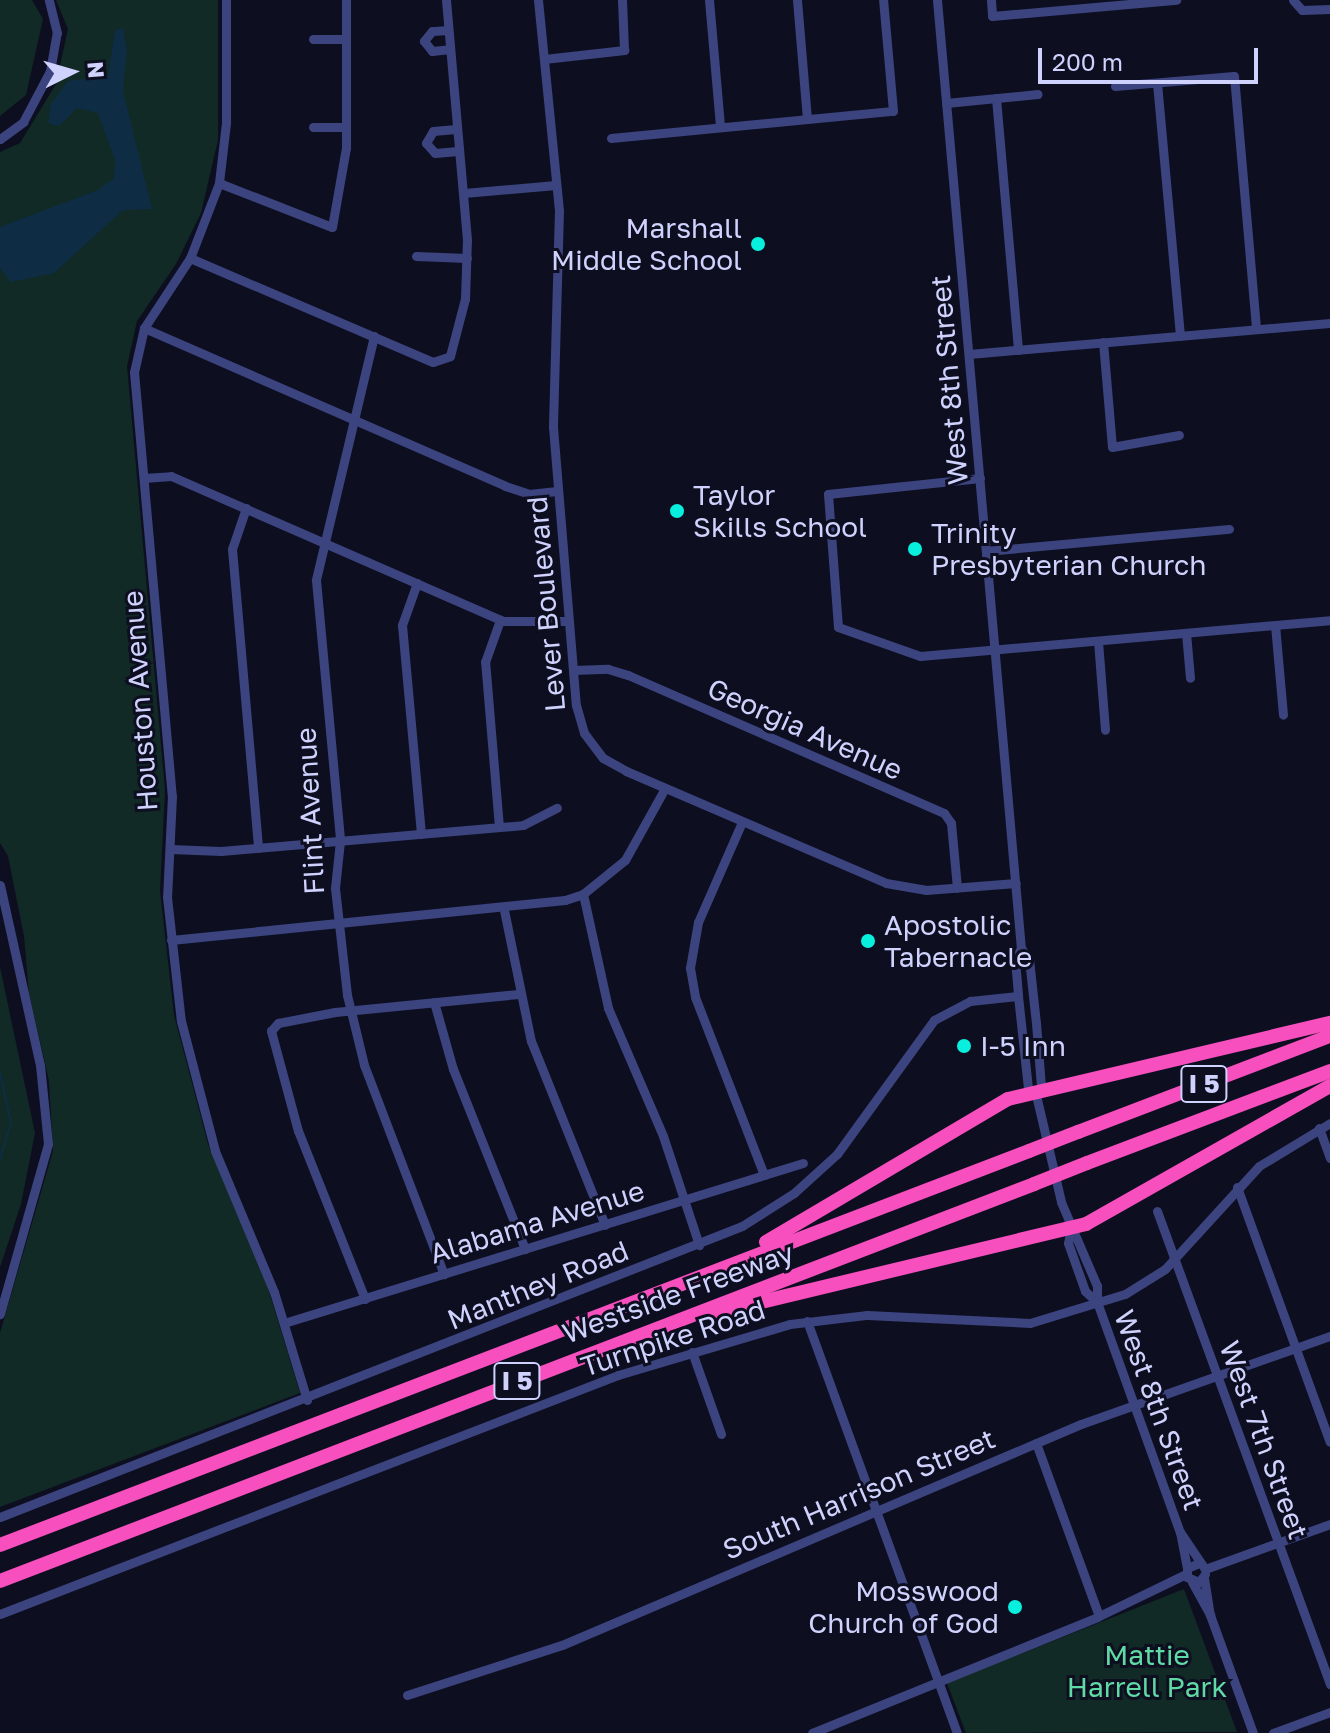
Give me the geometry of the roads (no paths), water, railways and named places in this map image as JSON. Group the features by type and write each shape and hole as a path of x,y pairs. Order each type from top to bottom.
{"highway":[{"path":"675,1286 814,1218 992,1107 1330,1023"},
{"name":"Westside Freeway","path":"0,1545 1330,1036"},
{"name":"Westside Freeway","path":"0,1581 683,1316 1330,1071"},
{"path":"683,1316 727,1313 1071,1228 1107,1213 1330,1086"}],"street":[{"path":"0,139 23,122 50,71 57,33 49,0"},
{"name":"Houston Avenue","path":"226,0 226,123 219,183 190,258 144,328 134,363 172,796 171,940 181,1021 204,1115 284,1323 307,1400"},
{"path":"219,183 332,227 346,127 346,0"},
{"path":"190,258 433,362 447,359 465,299 467,258 446,0"},
{"name":"Lever Boulevard","path":"538,0 560,248 552,412 557,491 577,716 592,746 613,765 886,883 957,888 1016,883"},
{"path":"544,59 624,50 622,0"},
{"path":"709,0 720,127"},
{"path":"797,0 807,119"},
{"path":"611,138 893,111 883,0"},
{"name":"West 8th Street","path":"937,0 1021,948 1030,971 1036,1023 1041,1086 1036,1095"},
{"path":"991,0 992,16 1070,5 1176,0"},
{"path":"1294,2 1302,10 1330,9"},
{"path":"448,30 432,31 424,41 432,51 450,49"},
{"path":"313,39 346,39"},
{"path":"1115,86 1234,76 1256,329"},
{"path":"1157,83 1180,336"},
{"path":"946,103 1038,94"},
{"path":"996,98 1018,350"},
{"path":"313,127 346,127"},
{"path":"456,129 433,131 426,143 435,153 458,151"},
{"path":"464,193 556,185"},
{"path":"416,256 467,258"},
{"path":"969,354 1330,323"},
{"path":"144,328 524,493 557,491"},
{"name":"Flint Avenue","path":"374,336 316,580 340,841 335,881 350,1010 375,1099 444,1274"},
{"path":"1103,342 1112,447 1179,435"},
{"path":"144,478 171,476 500,620 568,621"},
{"path":"980,478 828,494 835,620 843,631 908,655 1330,620"},
{"path":"246,508 232,549 258,848"},
{"path":"986,551 1229,529"},
{"path":"417,583 402,625 421,834"},
{"path":"499,827 485,662 500,620"},
{"path":"1275,625 1283,715"},
{"path":"1186,633 1190,678"},
{"path":"1098,641 1105,730"},
{"name":"Georgia Avenue","path":"573,670 608,669 628,675 944,813 951,823 957,888"},
{"path":"171,940 504,910 583,894 631,853 665,788"},
{"path":"170,849 258,848 499,827 527,824 557,808"},
{"path":"742,822 698,922 690,968 695,997 764,1175"},
{"path":"0,885 40,1065 48,1144 0,1314"},
{"path":"583,894 608,1008 684,1199 699,1245"},
{"path":"504,910 518,994 605,1225"},
{"name":"West 8th Street","path":"1021,948 1015,960 1028,1088 1036,1095 1071,1228 1078,1233 1093,1272 1097,1302 1180,1532 1189,1576 1210,1615 1253,1733"},
{"path":"1030,971 1018,996 1036,1023"},
{"path":"365,1299 294,1118 273,1050 272,1029 350,1010 518,994"},
{"name":"Manthey Road","path":"0,1517 699,1245 773,1209 816,1175 853,1134 934,1020 970,1001 1018,996"},
{"path":"434,1002 453,1069 525,1249"},
{"name":"Turnpike Road","path":"0,1614 605,1380 692,1352 807,1321 867,1315 1030,1323 1140,1287 1174,1257 1237,1187 1279,1151 1330,1123"},
{"path":"1319,1128 1330,1158"},
{"name":"Alabama Avenue","path":"284,1323 803,1163"},
{"path":"1237,1187 1330,1442"},
{"name":"West 7th Street","path":"1157,1211 1330,1684"},
{"path":"807,1321 957,1733"},
{"name":"South Harrison Street","path":"407,1695 562,1645 1036,1443 1330,1336"},
{"path":"692,1352 721,1434"},
{"path":"1036,1443 1099,1616"},
{"path":"812,1733 1099,1616 1203,1570 1330,1524"},
{"name":"West 8th Street","path":"1180,1532 1203,1570 1210,1615"},
{"path":"1189,1576 1203,1570"},
{"path":"1273,1733 1330,1712"}],"water":[{"path":"123,28 127,51 123,91 152,209 123,210 54,273 11,282 0,268 0,227 98,190 114,178 115,160 98,113 77,108 59,126 48,123 51,104 68,81 108,76 115,30"}],"waterway":[{"path":"0,1073 11,1123 0,1159"}],"place":[{"name":"Marshall Middle School","path":"758,244"},
{"name":"Taylor Skills School","path":"677,511"},
{"name":"Trinity Presbyterian Church","path":"915,549"},
{"name":"Apostolic Tabernacle","path":"868,941"},
{"name":"I-5 Inn","path":"964,1046"},
{"name":"Mosswood Church of God","path":"1015,1607"}],"park label":[{"name":"Mattie Harrell Park","path":"1147,1671"}]}
